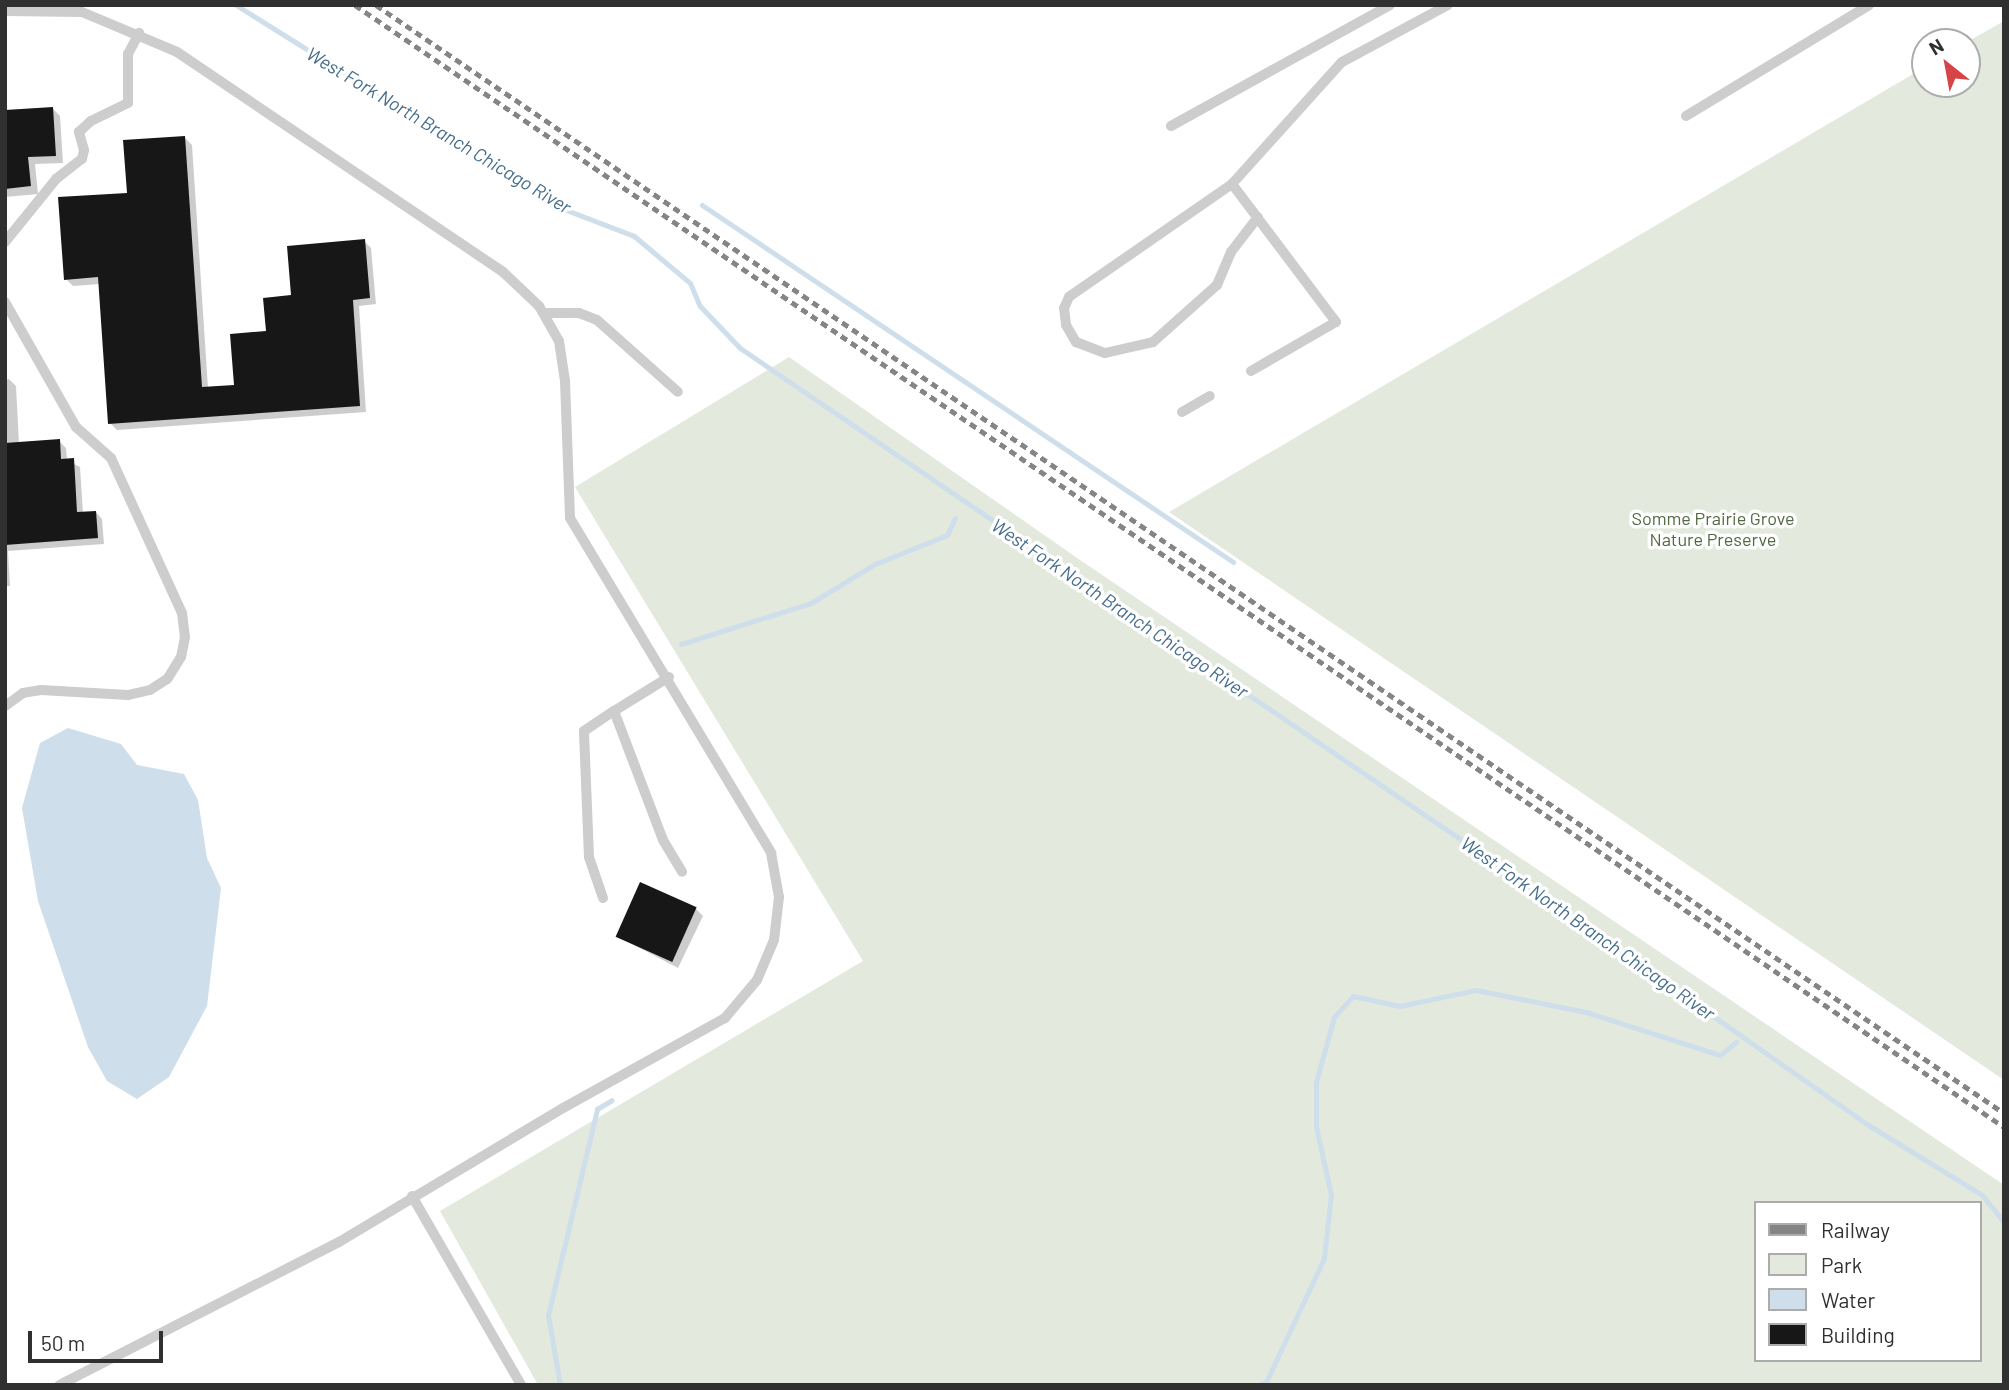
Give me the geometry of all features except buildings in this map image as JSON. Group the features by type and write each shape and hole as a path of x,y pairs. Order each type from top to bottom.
{"lane":[{"path":"1171,127 1390,5"},
{"path":"1258,217 1231,252 1217,285 1153,342 1105,354 1076,342 1066,325 1064,308 1069,297 1232,184 1342,62 1448,5"},
{"path":"1686,116 1869,5"},
{"path":"5,11 82,12 139,33 177,52 503,272 544,313 559,341 565,381 570,518 669,677 771,853 779,897 774,940 757,979 726,1018 268,1280 60,1385"},
{"path":"5,242 56,179 82,159 85,150 79,132 90,121 128,103 128,54 139,33"},
{"path":"1232,184 1336,322 1251,371"},
{"path":"5,302 76,427 111,458 182,613 185,637 181,657 167,680 150,690 128,695 41,690 23,693 5,706"},
{"path":"544,313 579,313 597,320 678,392"},
{"path":"1182,412 1210,396"},
{"path":"603,898 590,857 584,731 669,677"},
{"path":"614,711 663,840 682,872"},
{"path":"412,1196 521,1385"}],"green space":[{"name":"Somme Prairie Grove Nature Preserve","path":"2004,21 2004,1080 1169,512 1911,75 1911,98 1981,98 1981,34"},
{"path":"789,357 1080,560 2004,1185 2004,1385 538,1385 440,1211 863,961 575,487"}],"water":[{"path":"68,728 121,744 137,765 184,774 198,800 207,858 221,888 207,1006 169,1077 137,1099 107,1081 88,1047 38,901 22,808 40,743"}],"waterway":[{"name":"West Fork North Branch Chicago River","path":"236,5 561,208 634,236 690,283 700,306 740,348 1501,867 1870,1126 1982,1195 2004,1222"},
{"path":"702,205 1233,562"},
{"path":"681,644 811,603 875,564 947,535 955,518"},
{"path":"1258,1385 1266,1382 1324,1258 1331,1195 1316,1127 1316,1082 1334,1017 1353,996 1400,1006 1476,990 1586,1012 1720,1055 1736,1042"},
{"path":"560,1385 548,1315 597,1109 612,1100"}],"railway":[{"path":"355,5 2004,1127"},
{"path":"376,5 2004,1113"}]}
